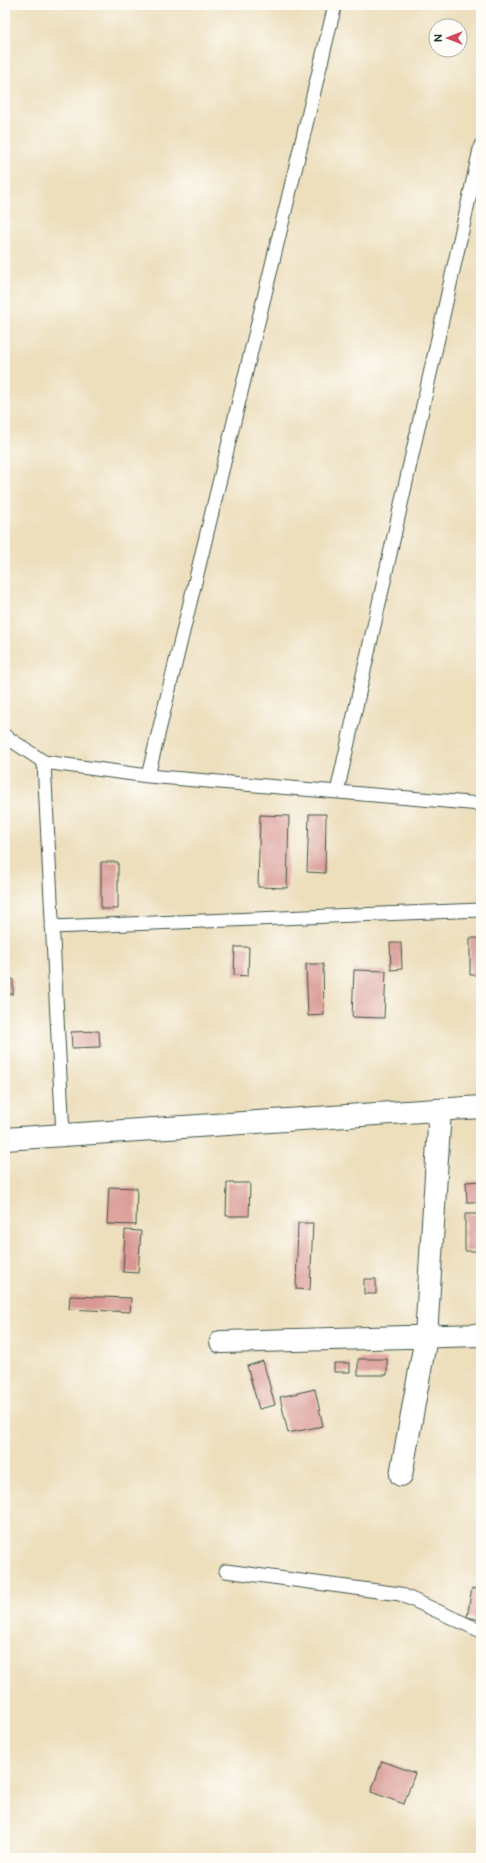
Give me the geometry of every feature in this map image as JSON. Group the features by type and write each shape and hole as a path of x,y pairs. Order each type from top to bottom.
{"street":[{"path":"5,1139 481,1107"},
{"path":"401,1475 426,1337 440,1110"},
{"path":"221,1342 481,1335"}],"lane":[{"path":"148,776 335,5"},
{"path":"337,792 481,145"},
{"path":"5,736 44,762 148,776 481,804"},
{"path":"44,762 63,1135"},
{"path":"52,927 481,910"},
{"path":"226,1571 400,1594 481,1631"}],"building":[{"path":"309,814 326,814 325,873 307,872"},
{"path":"260,815 289,816 287,888 258,887"},
{"path":"101,862 118,862 118,909 101,909"},
{"path":"470,938 481,938 481,975 470,975"},
{"path":"390,943 401,943 402,969 391,970"},
{"path":"235,947 249,947 248,976 234,975"},
{"path":"306,964 323,964 324,1015 308,1016"},
{"path":"354,970 386,971 384,1018 352,1017"},
{"path":"5,979 13,979 13,994 5,994"},
{"path":"99,1031 100,1047 72,1048 71,1032"},
{"path":"481,1181 481,1202 467,1202 466,1182"},
{"path":"227,1183 250,1183 249,1216 226,1216"},
{"path":"109,1187 137,1188 136,1225 107,1224"},
{"path":"465,1214 481,1214 481,1251 465,1251"},
{"path":"298,1223 313,1223 310,1290 296,1289"},
{"path":"125,1230 141,1231 138,1273 123,1272"},
{"path":"364,1279 376,1279 376,1294 364,1294"},
{"path":"70,1296 131,1298 130,1312 69,1309"},
{"path":"358,1359 387,1359 387,1375 358,1375"},
{"path":"263,1361 275,1405 259,1409 247,1366"},
{"path":"334,1363 350,1363 350,1372 334,1372"},
{"path":"315,1389 323,1426 288,1433 280,1397"},
{"path":"472,1588 481,1590 481,1620 467,1617"},
{"path":"382,1761 415,1773 404,1804 371,1792"}]}
